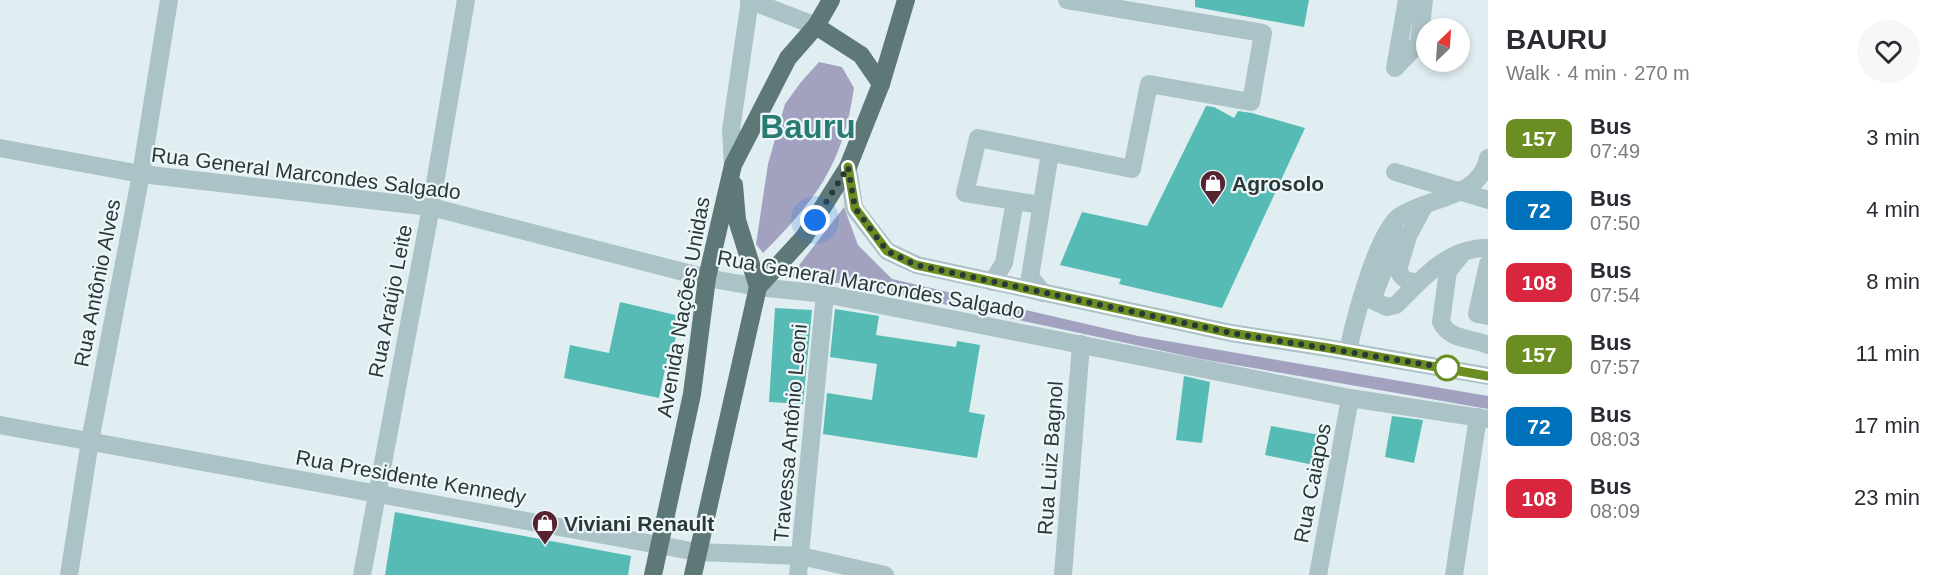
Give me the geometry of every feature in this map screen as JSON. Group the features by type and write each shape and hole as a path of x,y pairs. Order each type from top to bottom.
{"main road":[{"name":"Avenida Nações Unidas","path":"653,575 692,394 707,278 733,165 788,58 816,26 831,0"},
{"path":"693,575 758,287 804,237 848,167 881,84 906,0"},
{"path":"816,26 861,55 881,84"},
{"path":"733,165 736,220 758,287"}],"street":[{"name":"Rua Antônio Alves","path":"69,575 90,441 141,174 169,0"},
{"name":"Rua Araújo Leite","path":"362,575 431,207 466,0"},
{"path":"733,165 731,130 750,0 816,26"},
{"path":"1041,205 965,193 978,138 1132,169 1149,84 1251,102 1263,33 1067,0"},
{"path":"1407,0 1395,68 1419,43 1424,0"},
{"name":"Rua General Marcondes Salgado","path":"0,148 141,174 431,207 707,278 758,287 825,294 1350,398 1483,418"},
{"path":"1043,293 1030,277 1050,153"},
{"path":"1348,351 1354,320 1384,237 1412,211 1461,191 1475,180 1487,161"},
{"path":"1486,199 1480,185 1487,161"},
{"name":"Rua General Marcondes Salgado","path":"848,167 855,208 887,251 916,265 1231,333 1488,376"},
{"path":"1419,282 1408,282 1398,270 1408,236 1417,187 1414,179 1403,174 1486,199"},
{"path":"992,282 1004,263 1016,201"},
{"path":"1354,320 1366,314 1391,251 1412,211"},
{"path":"1372,300 1387,307 1396,305 1447,258 1467,250 1488,248"},
{"path":"1467,250 1455,260 1448,271 1441,322 1444,329 1453,336 1488,345"},
{"path":"1488,264 1477,314 1488,316"},
{"name":"Travessa Antônio Leoni","path":"798,575 825,294"},
{"name":"Rua Luiz Bagnol","path":"1063,575 1081,345"},
{"name":"Rua Caiapos","path":"1318,575 1350,398"},
{"path":"1454,575 1483,418"},
{"name":"Rua Presidente Kennedy","path":"0,425 697,552 801,556 885,575"}],"shaded area":[{"path":"819,62 842,67 854,88 843,138 834,160 812,198 763,253 756,244 768,164 785,104"},
{"path":"844,207 858,245 892,279 1138,336 1488,396 1488,409 1201,359 854,285 790,277"}],"building":[{"path":"1195,0 1309,0 1304,27 1195,7"},
{"name":"Agrosolo","path":"1206,106 1214,107 1234,118 1238,111 1305,128 1222,308 1119,284 1121,279 1060,265 1082,212 1147,226"},
{"path":"620,302 680,316 673,351 669,350 659,398 564,378 570,345 609,353"},
{"path":"775,308 812,310 803,404 769,402"},
{"path":"835,309 879,316 876,335 956,347 957,341 980,345 969,412 985,415 977,458 823,434 827,393 872,400 877,364 830,357"},
{"path":"1184,376 1210,382 1202,443 1176,440"},
{"path":"1392,416 1423,420 1414,463 1385,457"},
{"path":"1271,426 1320,435 1314,465 1265,455"},
{"path":"395,512 631,556 628,575 385,575"}],"bus line":[{"name":"157","path":"848,167 855,208 887,251 916,265 1231,333 1488,376"}],"place":[{"name":"Agrosolo","path":"1213,206"},
{"name":"Viviani Renault","path":"545,546"}],"district":[{"name":"Bauru","path":"808,126"}],"route":[{"path":"815,220 848,167 855,208 887,251 916,265 1231,333 1447,368"}]}
